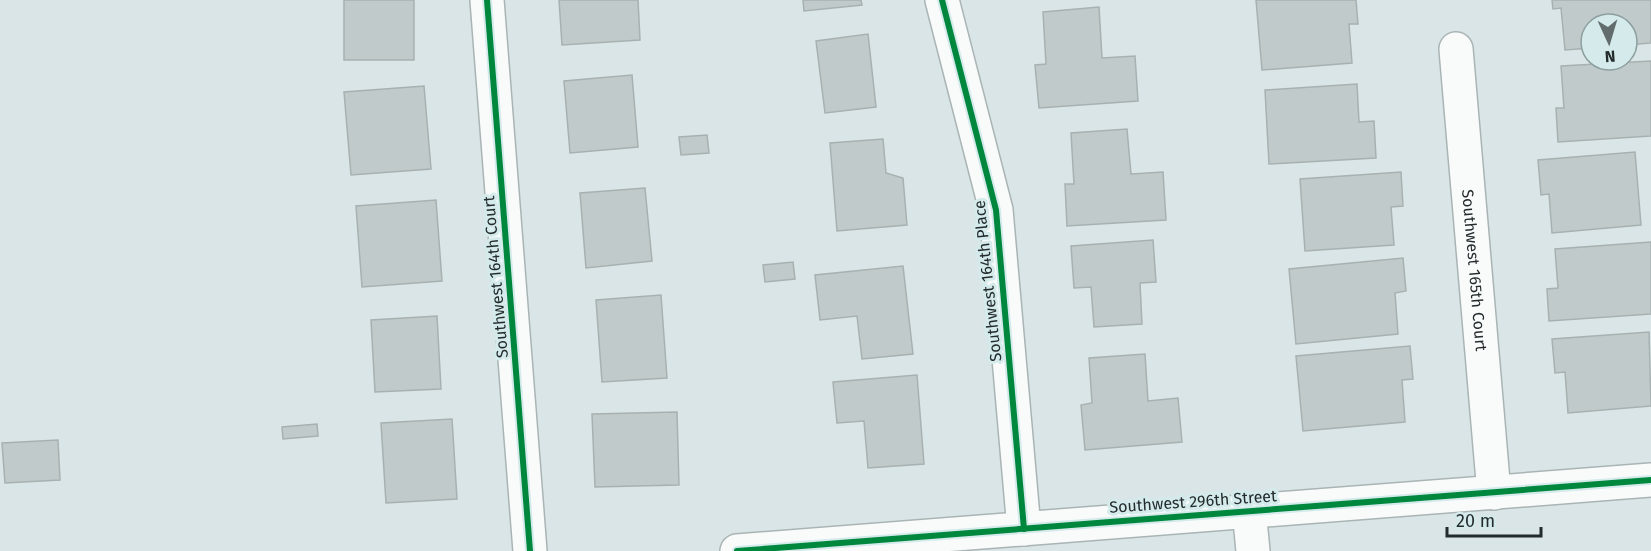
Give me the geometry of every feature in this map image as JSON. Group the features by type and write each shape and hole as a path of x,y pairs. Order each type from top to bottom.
{"street":[{"name":"Southwest 164th Court","path":"487,0 530,551"},
{"name":"Southwest 164th Place","path":"942,0 996,210 1024,529"},
{"name":"Southwest 165th Court","path":"1456,49 1494,493"},
{"name":"Southwest 296th Street","path":"737,551 1651,480"},
{"path":"1249,510 1253,551"}],"building":[{"path":"344,0 414,0 414,60 344,60"},
{"path":"559,0 638,0 640,40 562,45"},
{"path":"803,0 861,0 862,5 804,11"},
{"path":"1256,0 1356,0 1358,24 1349,24 1352,63 1262,70"},
{"path":"1552,0 1651,0 1651,43 1639,44 1639,12 1579,12 1579,49 1565,50 1561,8 1553,9"},
{"path":"1099,7 1102,58 1135,56 1138,101 1039,108 1035,65 1046,64 1043,12"},
{"path":"868,34 876,107 825,113 816,41"},
{"path":"1651,61 1651,136 1558,142 1556,108 1564,108 1561,66 1579,65 1579,72 1639,72 1639,62"},
{"path":"632,75 638,147 570,153 564,81"},
{"path":"1357,84 1359,122 1374,121 1376,158 1269,164 1265,90"},
{"path":"424,86 431,169 351,175 344,92"},
{"path":"1127,129 1131,174 1163,172 1166,220 1067,226 1065,184 1074,184 1071,133"},
{"path":"707,135 709,153 681,155 679,137"},
{"path":"883,139 886,173 903,178 907,225 837,231 830,143"},
{"path":"1635,152 1641,225 1552,233 1549,194 1541,195 1538,160"},
{"path":"1401,172 1403,206 1391,207 1394,245 1305,251 1300,179"},
{"path":"645,188 652,261 586,268 580,193"},
{"path":"436,200 442,281 362,287 356,206"},
{"path":"1153,240 1156,282 1140,283 1142,324 1094,327 1091,287 1074,288 1071,246"},
{"path":"1651,242 1651,314 1549,321 1547,289 1558,288 1555,249"},
{"path":"1403,258 1406,291 1395,293 1398,334 1296,344 1289,269"},
{"path":"793,262 795,279 765,282 763,265"},
{"path":"903,266 913,354 862,359 857,316 820,320 815,275"},
{"path":"661,295 667,378 602,382 596,300"},
{"path":"437,316 441,389 375,392 371,320"},
{"path":"1649,332 1651,406 1568,413 1565,372 1555,373 1552,339"},
{"path":"1410,346 1413,379 1402,380 1405,422 1303,431 1296,356"},
{"path":"1145,354 1148,401 1178,398 1182,442 1085,450 1081,405 1092,403 1089,358"},
{"path":"917,375 924,464 868,468 864,421 837,423 833,382"},
{"path":"677,412 679,485 595,487 592,414"},
{"path":"452,419 457,499 386,503 381,423"},
{"path":"317,424 318,436 283,439 282,427"},
{"path":"58,440 60,480 5,483 2,443"}],"cycle path":[{"path":"487,0 530,551"},
{"path":"942,0 996,210 1024,529"},
{"path":"737,551 1651,480"}]}
